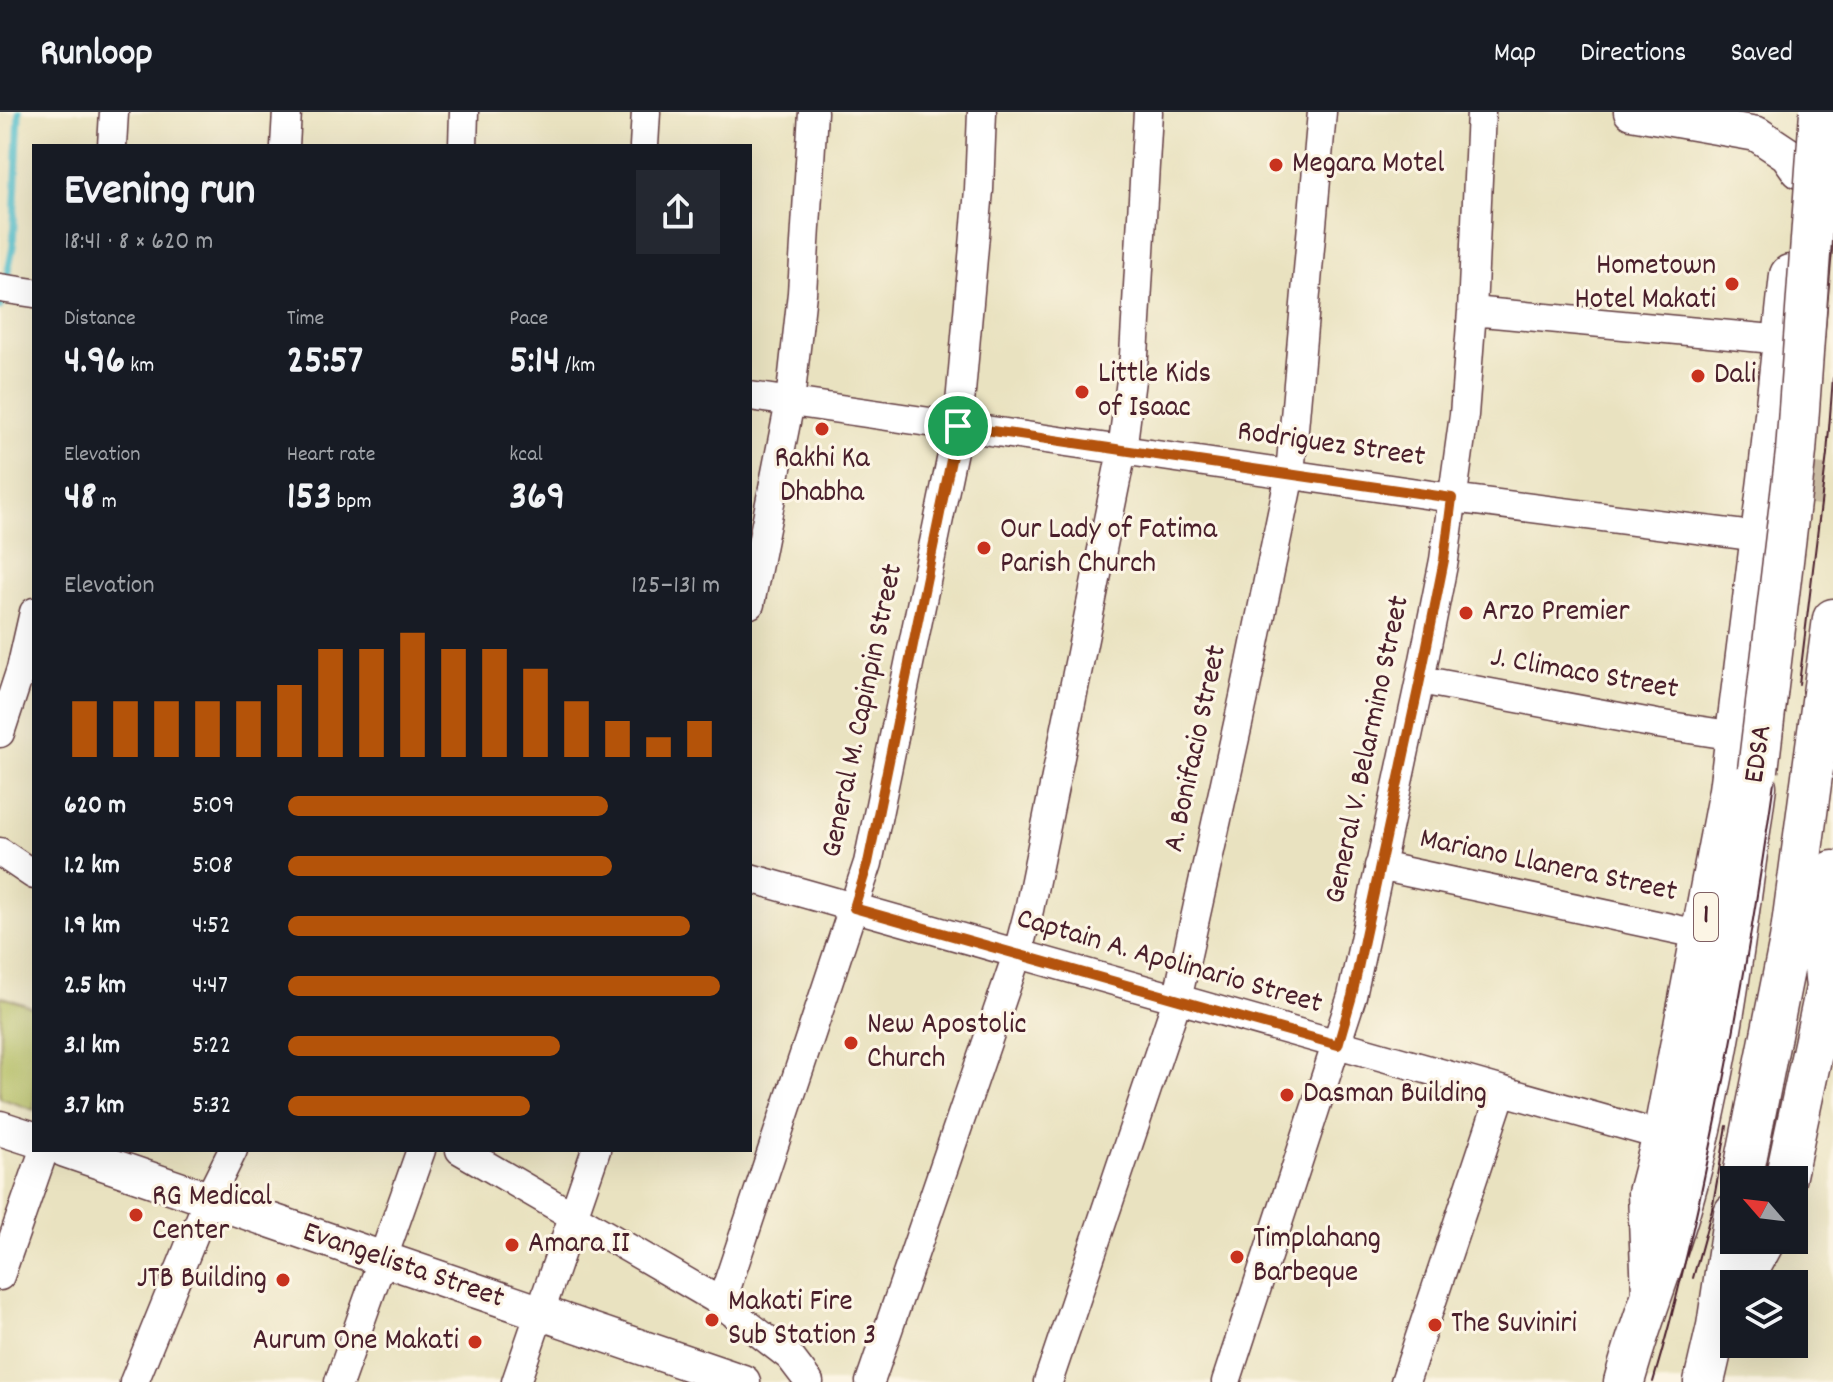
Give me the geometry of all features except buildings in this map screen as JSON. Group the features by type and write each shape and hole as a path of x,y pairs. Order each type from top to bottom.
{"highway":[{"path":"1799,171 1802,112"},
{"name":"EDSA","path":"1624,1382 1682,1203 1713,1071 1734,947 1796,452 1820,112"},
{"name":"1","path":"1652,1294 1648,1193 1663,1136 1703,935 1736,736 1760,537 1776,472 1799,171"},
{"name":"EDSA","path":"1745,1166 1790,940 1833,619"},
{"path":"1788,1166 1831,985 1821,935 1833,871"},
{"path":"1704,1382 1720,1328"}],"main road":[{"path":"1631,112 1668,115 1757,134 1787,154 1799,171"},
{"path":"0,1128 32,1138"},
{"name":"Evangelista Street","path":"71,1152 382,1258 695,1374 743,1382"}],"street":[{"path":"112,144 114,112"},
{"path":"285,144 287,112"},
{"path":"463,144 464,112"},
{"path":"644,144 646,112"},
{"path":"752,586 790,402 802,293 813,112"},
{"name":"General M. Capinpin Street","path":"721,1304 868,863 958,426 979,190 982,112"},
{"path":"870,1382 1017,955 1029,910 1122,451 1134,356 1148,112"},
{"name":"A. Bonifacio Street","path":"1048,1382 1177,1000 1290,474 1322,112"},
{"name":"General V. Belarmino Street","path":"1226,1382 1352,996 1420,680 1444,560 1464,415 1481,112"},
{"path":"1472,311 1784,340"},
{"name":"Rodriguez Street","path":"752,396 1452,498 1760,537"},
{"path":"0,733 32,619"},
{"name":"J. Climaco Street","path":"1420,680 1615,717 1736,736"},
{"path":"0,852 32,874"},
{"name":"Mariano Llanera Street","path":"1379,866 1703,935"},
{"name":"Captain A. Apolinario Street","path":"752,879 1663,1136"},
{"path":"1806,1084 1833,1056"},
{"path":"1405,1382 1502,1091"},
{"path":"0,1276 43,1152"},
{"path":"134,1382 208,1200 232,1152"},
{"path":"339,1382 420,1152"},
{"path":"463,1152 688,1282 790,1357 809,1382"},
{"path":"516,1382 595,1152"}],"green space":[{"path":"1,996 32,1007 32,1109 0,1098"}],"waterway":[{"path":"6,281 13,247 19,112"},
{"path":"0,307 3,293"}],"tunnel":[{"path":"1783,481 1833,486"}],"tram line":[{"path":"1653,1382 1711,1145 1763,860 1803,550 1833,239"},
{"path":"1799,684 1827,454 1833,378"},
{"path":"1693,1278 1712,1209 1727,1126"}],"place":[{"name":"Megara Motel","path":"1276,165"},
{"name":"Hometown Hotel Makati","path":"1732,284"},
{"name":"Dali","path":"1698,376"},
{"name":"Little Kids of Isaac","path":"1082,392"},
{"name":"Rakhi Ka Dhabha","path":"822,429"},
{"name":"Our Lady of Fatima Parish Church","path":"984,548"},
{"name":"Arzo Premier","path":"1466,613"},
{"name":"New Apostolic Church","path":"851,1043"},
{"name":"Dasman Building","path":"1287,1095"},
{"name":"RG Medical Center","path":"136,1215"},
{"name":"Amara II","path":"512,1245"},
{"name":"Timplahang Barbeque","path":"1237,1257"},
{"name":"JTB Building","path":"283,1280"},
{"name":"Makati Fire Sub Station 3","path":"712,1320"},
{"name":"The Suviniri","path":"1435,1325"},
{"name":"Aurum One Makati","path":"475,1342"}],"route":[{"path":"958,426 1452,498 1444,560 1420,680 1352,996 1338,1045 854,908 868,863 958,426"}]}
